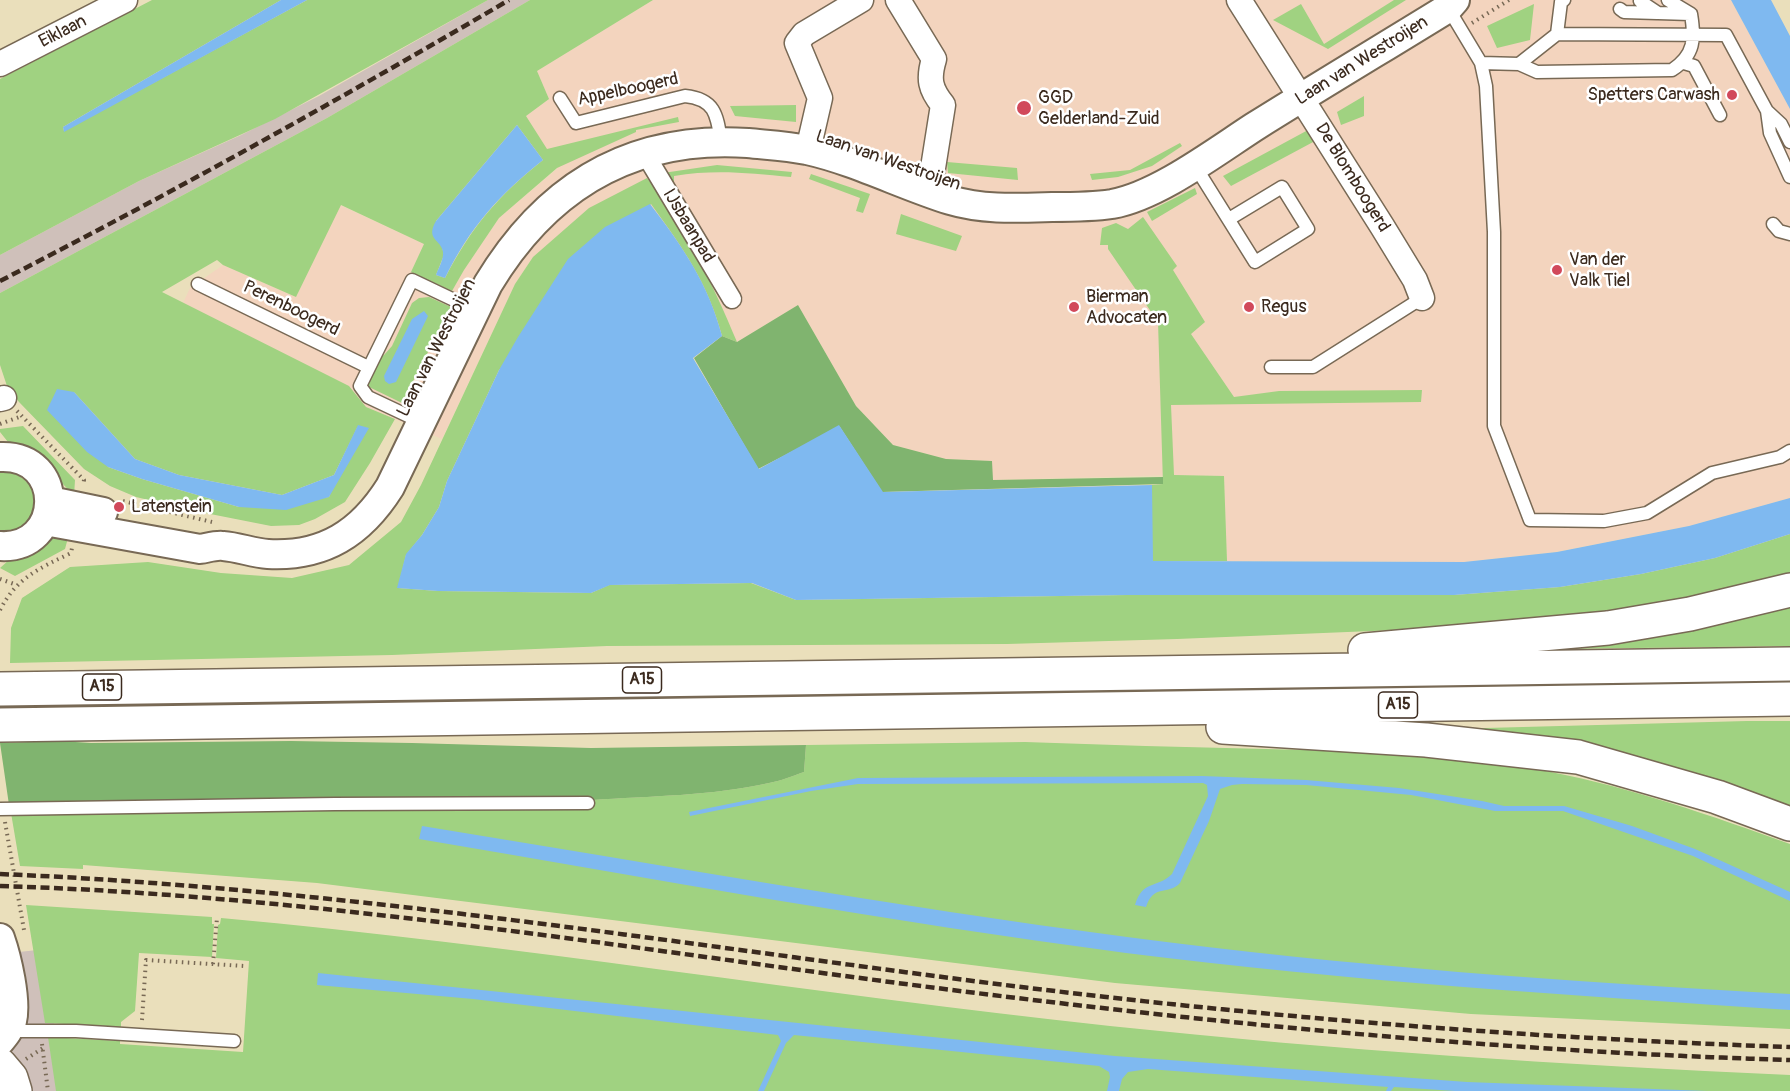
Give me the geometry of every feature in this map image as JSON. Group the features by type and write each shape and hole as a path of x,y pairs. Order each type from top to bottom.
{"main road":[{"name":"A15","path":"1099,674 1608,628 1690,614 1790,590"},
{"name":"A15","path":"9,688 1790,664"},
{"name":"A15","path":"10,724 1790,699"},
{"name":"A15","path":"1006,711 1426,740 1578,758 1717,797 1790,824"},
{"path":"0,1065 10,1078 15,1091"}],"street":[{"name":"Eiklaan","path":"0,64 126,0"},
{"path":"808,150 820,98 797,43 804,34 861,0"},
{"path":"898,0 934,59 930,73 933,93 943,105 929,193"},
{"name":"De Blomboogerd","path":"1239,0 1415,280 1422,298"},
{"name":"Laan van Westroijen","path":"48,511 200,549 222,535 268,554 287,554 316,548 346,536 356,529 378,505 390,487 475,310 507,253 564,195 590,177 644,152 693,143 722,141 776,145 808,150 869,169 953,201 986,207 1092,206 1135,198 1195,165 1452,4 1473,3 1478,0"},
{"name":"IJsbaanpad","path":"644,152 732,299"},
{"path":"0,457 16,458 31,465 47,484 48,511 38,532 28,540 1,549"},
{"path":"4,1036 13,1013 13,940"}],"lane":[{"path":"1557,34 1561,2 1564,0"},
{"path":"1481,63 1519,64 1537,72 1672,70 1684,63 1695,34 1691,14 1668,0"},
{"path":"1640,1 1658,13"},
{"path":"1452,4 1481,63 1486,86 1494,232 1494,426 1530,520 1604,521 1647,513 1712,473 1780,457 1790,451"},
{"path":"1620,9 1624,12 1691,14"},
{"path":"1519,64 1557,34 1726,35 1767,111 1781,124 1790,142"},
{"path":"1684,63 1694,66 1720,115"},
{"name":"Appelboogerd","path":"560,98 576,123 684,96 693,96 710,105 716,112 722,141"},
{"path":"1767,111 1770,133 1790,177"},
{"path":"1195,165 1255,262 1308,229 1282,187 1229,219"},
{"path":"1773,224 1779,231 1790,234"},
{"path":"421,422 368,397 360,386 368,367 412,280 475,310"},
{"name":"Perenboogerd","path":"198,284 368,367"},
{"path":"1271,368 1313,367 1422,298"},
{"path":"2,809 588,803"},
{"path":"4,1036 40,1031 76,1031 234,1041"}],"path":[{"path":"84,480 93,485"},
{"path":"122,501 222,535"},
{"path":"71,553 81,552"},
{"path":"0,579 17,585 0,610"},
{"path":"2,809 13,940"},
{"path":"213,964 217,918"},
{"path":"141,1035 146,960 244,966"},
{"path":"40,1031 48,1091"}],"shaded area":[{"path":"488,0 530,0 327,118 0,293 0,255 139,181 239,136 319,96"},
{"path":"653,0 1731,0 1790,109 1790,498 1689,526 1556,552 1464,562 1227,561 1224,476 1174,475 992,480 991,461 946,459 893,445 856,406 798,305 737,342 533,257 515,284 442,439 366,407 161,292 183,303 190,288 223,265 296,297 340,205 424,244 411,272 452,291 499,218 557,169 526,116 549,99 537,71"},
{"path":"47,949 60,1091 0,1091 0,954"}],"green space":[{"path":"152,0 281,0 63,127 64,131 307,0 488,0 275,119 139,181 0,255 0,79"},
{"path":"530,0 653,0 537,71 549,99 526,116 547,149 678,117 679,122 636,130 636,132 557,168 499,218 452,291 411,272 424,244 341,205 296,297 223,265 217,260 162,292 349,386 366,407 395,419 345,502 299,525 271,526 136,497 110,486 84,469 19,402 7,386 0,365 0,293 327,118","holes":["517,125 543,160 512,186 487,213 465,243 445,278 436,275 444,255 436,221","74,392 135,459 179,475 282,495 334,475 358,426 329,497 239,507 108,467"]},
{"path":"1394,0 1406,0 1328,49 1273,20 1301,4 1324,44"},
{"path":"1534,4 1530,40 1497,48 1487,26"},
{"path":"1364,96 1364,116 1341,125 1337,112"},
{"path":"796,105 796,122 735,116 730,106"},
{"path":"1308,130 1315,141 1231,186 1223,176"},
{"path":"1180,143 1182,146 1152,166 1118,177 1092,180 1090,174 1130,170"},
{"path":"947,162 1017,168 1018,180 948,173"},
{"path":"717,165 792,172 791,177 718,172 674,176 674,190 663,173"},
{"path":"811,174 870,194 863,213 856,211 860,198 809,179"},
{"path":"647,178 674,216 697,257 737,342 722,336 710,299 702,283 684,251 651,204 499,370 447,481 439,507 422,535 406,555 398,588 438,591 591,593 609,585 751,583 796,600 1127,595 1454,595 1560,587 1641,574 1715,558 1790,534 1790,578 1694,601 1494,626 1007,644 607,646 392,655 10,663 11,628 22,598 70,567 148,562 221,573 292,578 349,565 401,522 421,485 515,284 533,257 589,208"},
{"path":"1195,188 1197,194 1152,221 1147,212"},
{"path":"901,214 962,236 956,251 896,234"},
{"path":"1143,217 1177,266 1173,270 1205,322 1191,334 1234,397 1279,391 1422,390 1421,402 1171,405 1174,475 1224,476 1227,561 1152,561 1152,485 1163,484 1158,322 1108,249 1108,245 1100,245 1102,228 1116,223 1128,229"},
{"path":"429,297 451,307 402,403 369,387 367,376 377,358 384,355 392,346 412,303 419,298"},
{"path":"798,305 856,406 893,445 946,459 992,461 993,480 1163,477 1163,484 882,492 840,427 758,469 694,358 722,336 737,342"},
{"path":"23,426 75,480 74,496 39,458 12,447 0,432 0,429"},
{"path":"0,471 13,473 23,479 35,495 34,514 28,523 15,531 0,532"},
{"path":"51,534 69,534 65,549 15,576 0,568 18,552"},
{"path":"1790,601 1790,646 1481,650"},
{"path":"1790,721 1790,816 1411,730"},
{"path":"29,739 91,743 291,741 591,748 806,745 804,772 778,781 747,787 680,795 592,800 9,805 0,743 28,742"},
{"path":"1025,742 1409,754 1480,761 1551,772 1642,794 1790,844 1790,1029 1471,1014 1115,983 317,883 83,865 83,869 20,866 11,813 592,800 680,795 747,787 778,781 804,772 806,745"},
{"path":"26,905 212,917 212,924 214,924 212,957 139,953 135,1011 121,1022 121,1027 45,1023"},
{"path":"221,918 443,942 999,1013 1195,1035 1450,1056 1790,1075 1790,1091 56,1091 48,1037 243,1052 249,961 216,958 218,925"}],"water":[{"path":"281,0 307,0 64,132 63,127"},
{"path":"1731,0 1771,0 1790,36 1790,109"},
{"path":"517,125 543,160 499,199 475,227 445,278 436,275 443,252 432,232 436,221"},
{"path":"650,204 684,251 702,282 722,336 693,358 759,469 839,425 883,492 1152,485 1153,561 1464,562 1557,552 1689,526 1790,498 1790,534 1715,558 1641,574 1560,587 1454,595 1127,595 796,600 752,583 610,585 591,593 438,591 397,588 406,554 422,535 439,507 447,481 499,370 568,259 605,227"},
{"path":"424,311 428,316 396,382 389,384 385,381 384,376 412,319"},
{"path":"57,389 74,392 135,459 179,475 282,495 334,475 358,425 369,428 329,497 286,510 239,507 108,467 87,452 47,410"},
{"path":"1202,776 1306,780 1399,788 1504,806 1564,806 1632,826 1695,849 1790,892 1790,901 1693,856 1563,811 1495,811 1411,795 1306,785 1242,784 1220,789 1209,821 1180,883 1171,889 1157,892 1146,907 1135,905 1138,897 1146,888 1161,882 1172,874 1208,796 1207,785 1203,783 858,784 811,791 690,816 689,812 858,778"},
{"path":"422,826 862,898 1127,937 1375,965 1790,994 1790,1010 1540,993 1291,972 1126,953 860,914 419,839"},
{"path":"318,973 1115,1056 1467,1082 1707,1091 1455,1091 1394,1087 1391,1091 1386,1091 1388,1087 1148,1069 1128,1072 1122,1079 1119,1091 1107,1091 1109,1072 1099,1066 794,1035 786,1043 764,1091 758,1091 781,1041 778,1035 473,999 317,985"}],"railway":[{"path":"0,281 256,144 509,0"},
{"path":"0,874 125,881 375,904 500,918 997,984 1294,1016 1492,1032 1790,1047"},
{"path":"0,886 112,891 335,910 1002,996 1339,1032 1564,1050 1790,1060"}],"place":[{"name":"Spetters Carwash","path":"1732,95"},
{"name":"GGD Gelderland-Zuid","path":"1024,108"},
{"name":"Van der Valk Tiel","path":"1557,270"},
{"name":"Bierman Advocaten","path":"1074,307"},
{"name":"Regus","path":"1249,307"},
{"name":"Latenstein","path":"119,507"}]}
